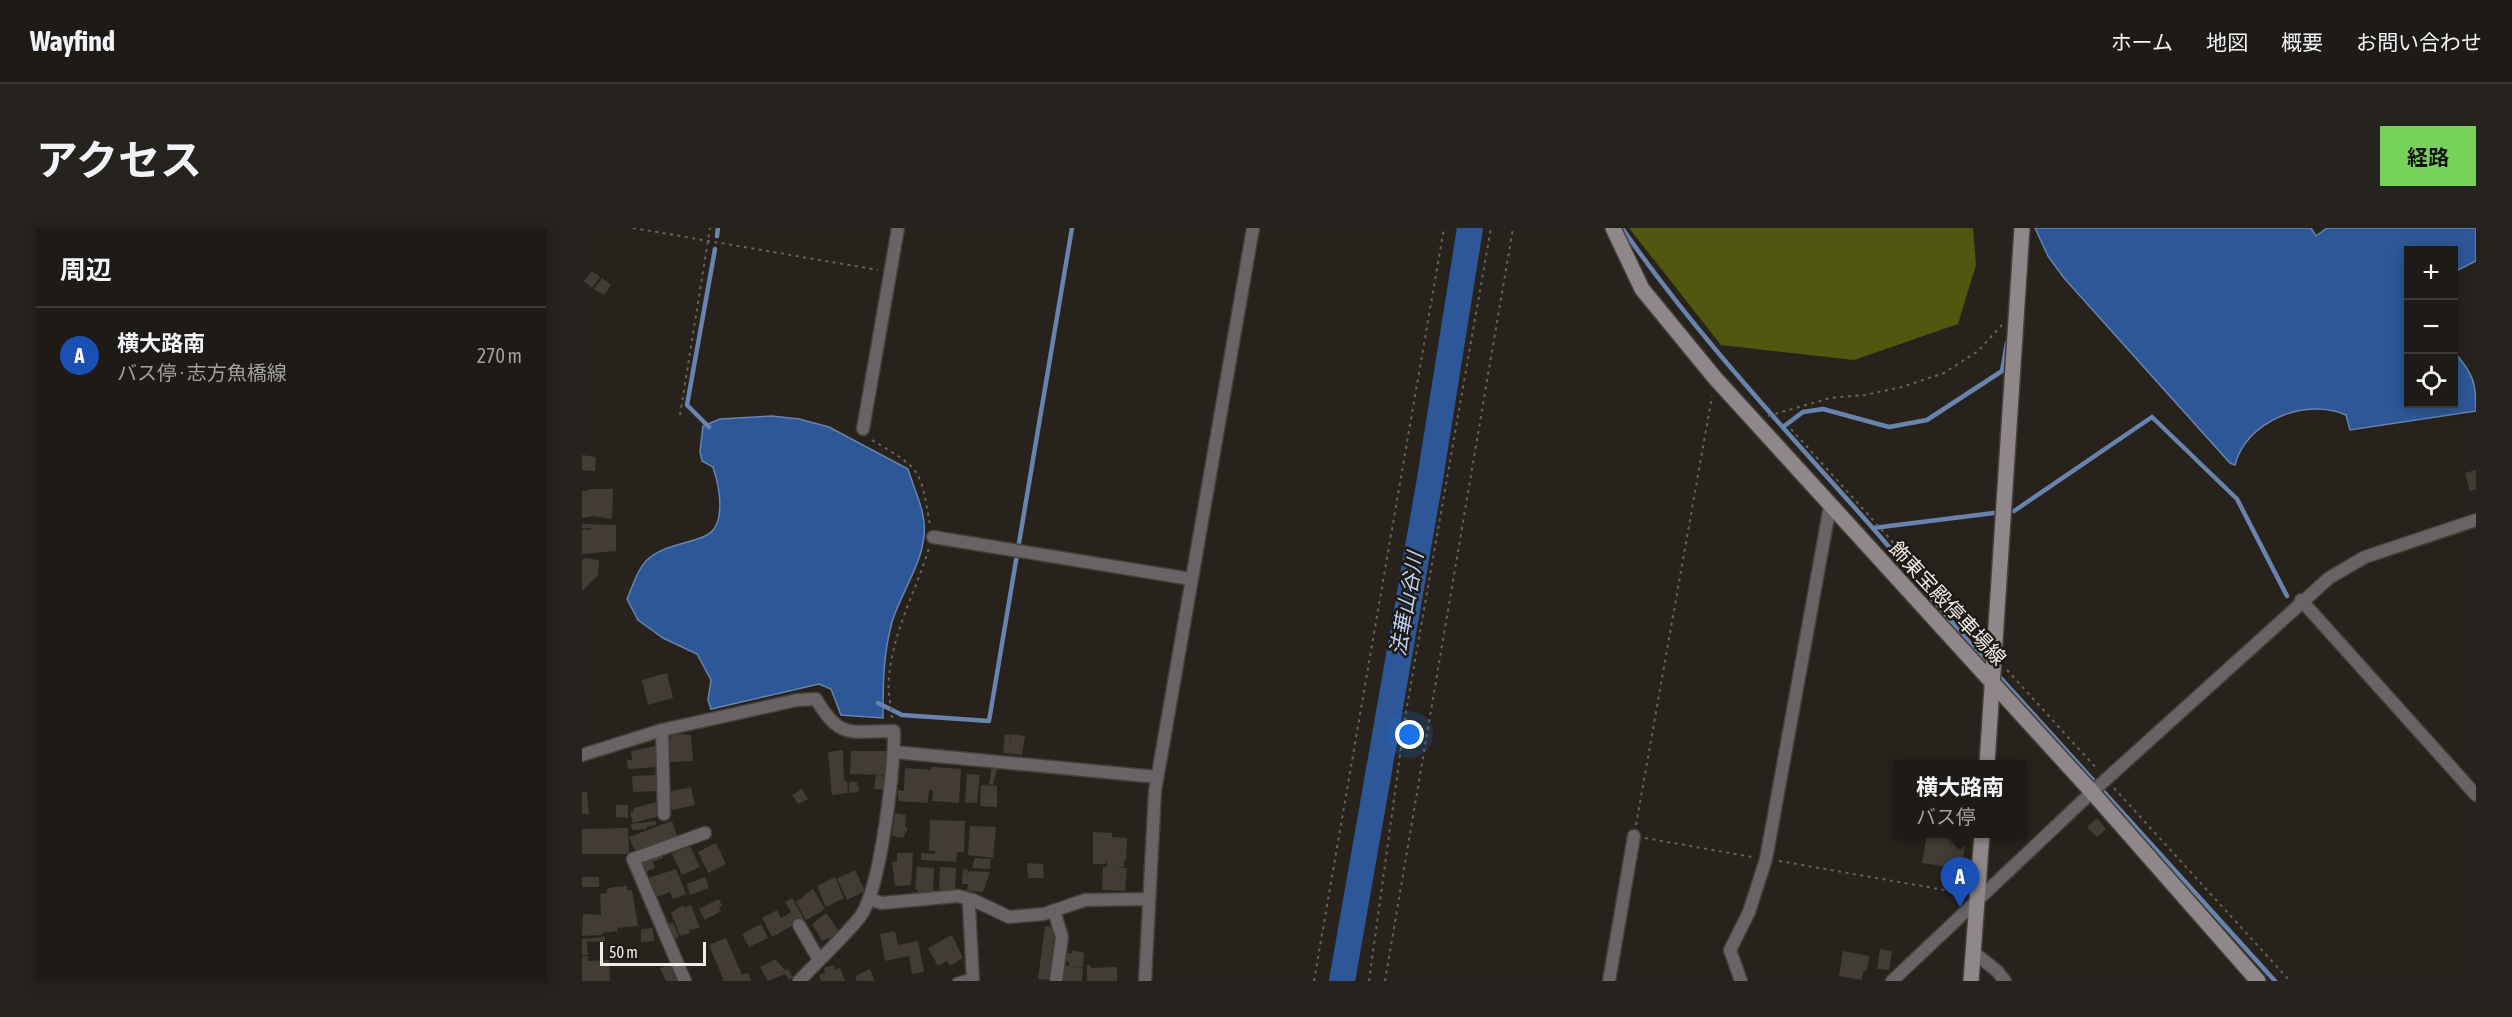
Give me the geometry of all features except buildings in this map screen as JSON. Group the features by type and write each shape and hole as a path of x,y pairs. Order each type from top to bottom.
{"main road":[{"name":"飾東宝殿停車場線","path":"1613,228 1642,289 1752,421 1830,506 1994,668"},
{"name":"飾東宝殿停車場線","path":"1994,668 2022,228"},
{"path":"1987,760 1994,668"},
{"path":"1994,668 2101,785 2258,981"},
{"path":"1971,981 1982,838"}],"street":[{"path":"863,429 898,228"},
{"path":"1145,981 1148,899 1157,777 1253,228"},
{"path":"1741,981 1730,950 1749,912 1766,859 1830,506"},
{"path":"1892,981 2301,600 2346,566 2476,520"},
{"path":"933,537 1191,579"},
{"path":"2301,600 2476,795"},
{"path":"582,755 662,730 797,700 816,699 829,721 836,727 846,730 894,731 894,752 878,866 869,900 860,916 799,981"},
{"path":"662,730 664,814"},
{"path":"894,752 1157,777"},
{"path":"685,981 633,859 705,833"},
{"path":"1609,981 1634,837"},
{"path":"869,900 882,903 958,896 973,900 1009,917 1044,914 1084,900 1148,899"},
{"path":"972,978 969,905 973,900"},
{"path":"1054,911 1062,938 1056,981"},
{"path":"799,925 819,960"},
{"path":"1972,952 2006,981"}],"lane":[{"path":"956,981 972,978"}],"path":[{"path":"633,228 890,272"},
{"path":"680,415 710,228"},
{"path":"1314,981 1444,228"},
{"path":"1368,981 1406,712 1491,228"},
{"path":"1385,981 1513,228"},
{"path":"1752,421 1830,398 1865,395 1902,387 1944,373 1984,345 2000,325 2017,327"},
{"path":"1715,378 1634,837 1965,893 1977,901"},
{"path":"863,429 867,436 912,464 923,483 933,537 920,581 899,627 888,678 894,731"},
{"path":"1791,429 1994,668 2101,785 2290,981"}],"green space":[{"path":"1629,228 1973,228 1976,265 1958,324 1854,360 1721,345"}],"water":[{"path":"2035,228 2311,228 2316,236 2327,228 2476,228 2476,261 2458,270 2458,246 2404,246 2404,408 2458,408 2458,357 2472,378 2476,411 2350,430 2346,415 2330,410 2296,411 2264,425 2251,436 2241,449 2235,465 2230,463 2064,278 2048,256"},
{"path":"772,416 799,419 829,427 908,469 922,510 924,536 919,558 896,611 889,634 884,670 883,718 841,715 831,689 819,684 711,709 708,700 711,680 697,654 663,638 638,620 627,599 637,574 652,556 666,548 705,536 717,524 720,504 718,484 713,467 702,461 700,452 703,426 720,419"}],"waterway":[{"path":"717,236 718,228"},
{"path":"878,703 902,715 989,721 1072,228"},
{"name":"法華山谷川","path":"1342,981 1430,479 1470,228"},
{"path":"1622,228 1650,268 1711,344 1989,665"},
{"path":"709,427 687,405 715,249"},
{"path":"1783,427 1803,412 1823,409 1889,427 1927,420 2002,371 2007,343"},
{"path":"2014,511 2152,417 2237,499 2287,596"},
{"path":"1873,528 1994,513"},
{"path":"1997,674 2275,981"}],"place":[{"name":"横大路南","path":"1960,907"}]}
